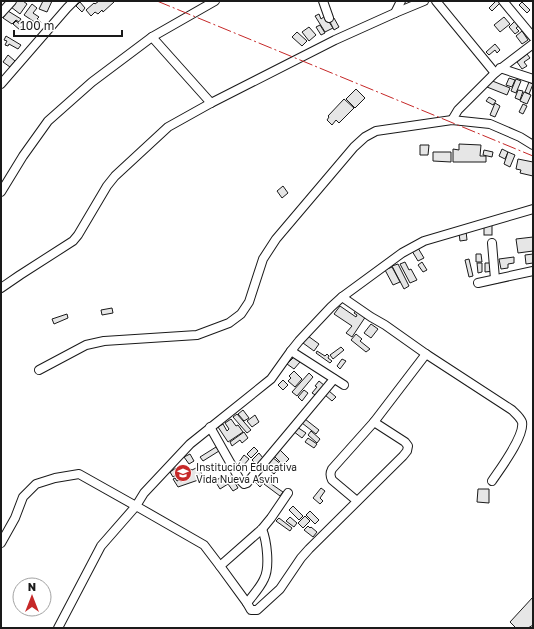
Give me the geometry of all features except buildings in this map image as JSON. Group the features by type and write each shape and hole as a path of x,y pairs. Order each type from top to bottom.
{"street":[{"path":"1,13 12,1"},
{"path":"1,84 66,8 74,1"},
{"path":"1,192 23,156 48,121 92,82 152,37 215,1"},
{"path":"323,1 329,18"},
{"path":"395,13 401,1"},
{"path":"436,1 498,70 533,79"},
{"path":"503,1 533,37"},
{"path":"1,288 73,241 107,186 115,176 168,127 211,103 335,40 420,2"},
{"path":"152,37 211,103"},
{"path":"452,120 458,110 498,70 533,44"},
{"path":"39,370 86,345 104,341 197,334 229,323 242,314 249,302 262,259 276,239 354,148 365,137 376,131 452,120 490,124 531,143"},
{"path":"58,628 101,546 136,506 144,494 190,444 271,379 290,351 342,297 402,253 424,241 533,209 533,215"},
{"path":"492,243 495,279"},
{"path":"478,283 533,271"},
{"path":"342,297 512,410 520,418 522,424 521,433 492,482"},
{"path":"290,351 344,385"},
{"path":"357,501 332,480 330,472 374,422 426,354"},
{"path":"210,428 240,480 244,484 247,483 334,379"},
{"path":"1,543 15,518 23,497 36,484 55,478 79,474 204,545 251,610 257,610 280,589 301,558 407,451 408,446 406,442 374,422"},
{"path":"220,566 262,529 288,493"},
{"path":"247,603 265,579 267,567 264,535 262,529"}],"power":[{"path":"157,1 533,156"}],"place":[{"name":"Institución Educativa Vida Nueva Asvin","path":"183,473"}]}
